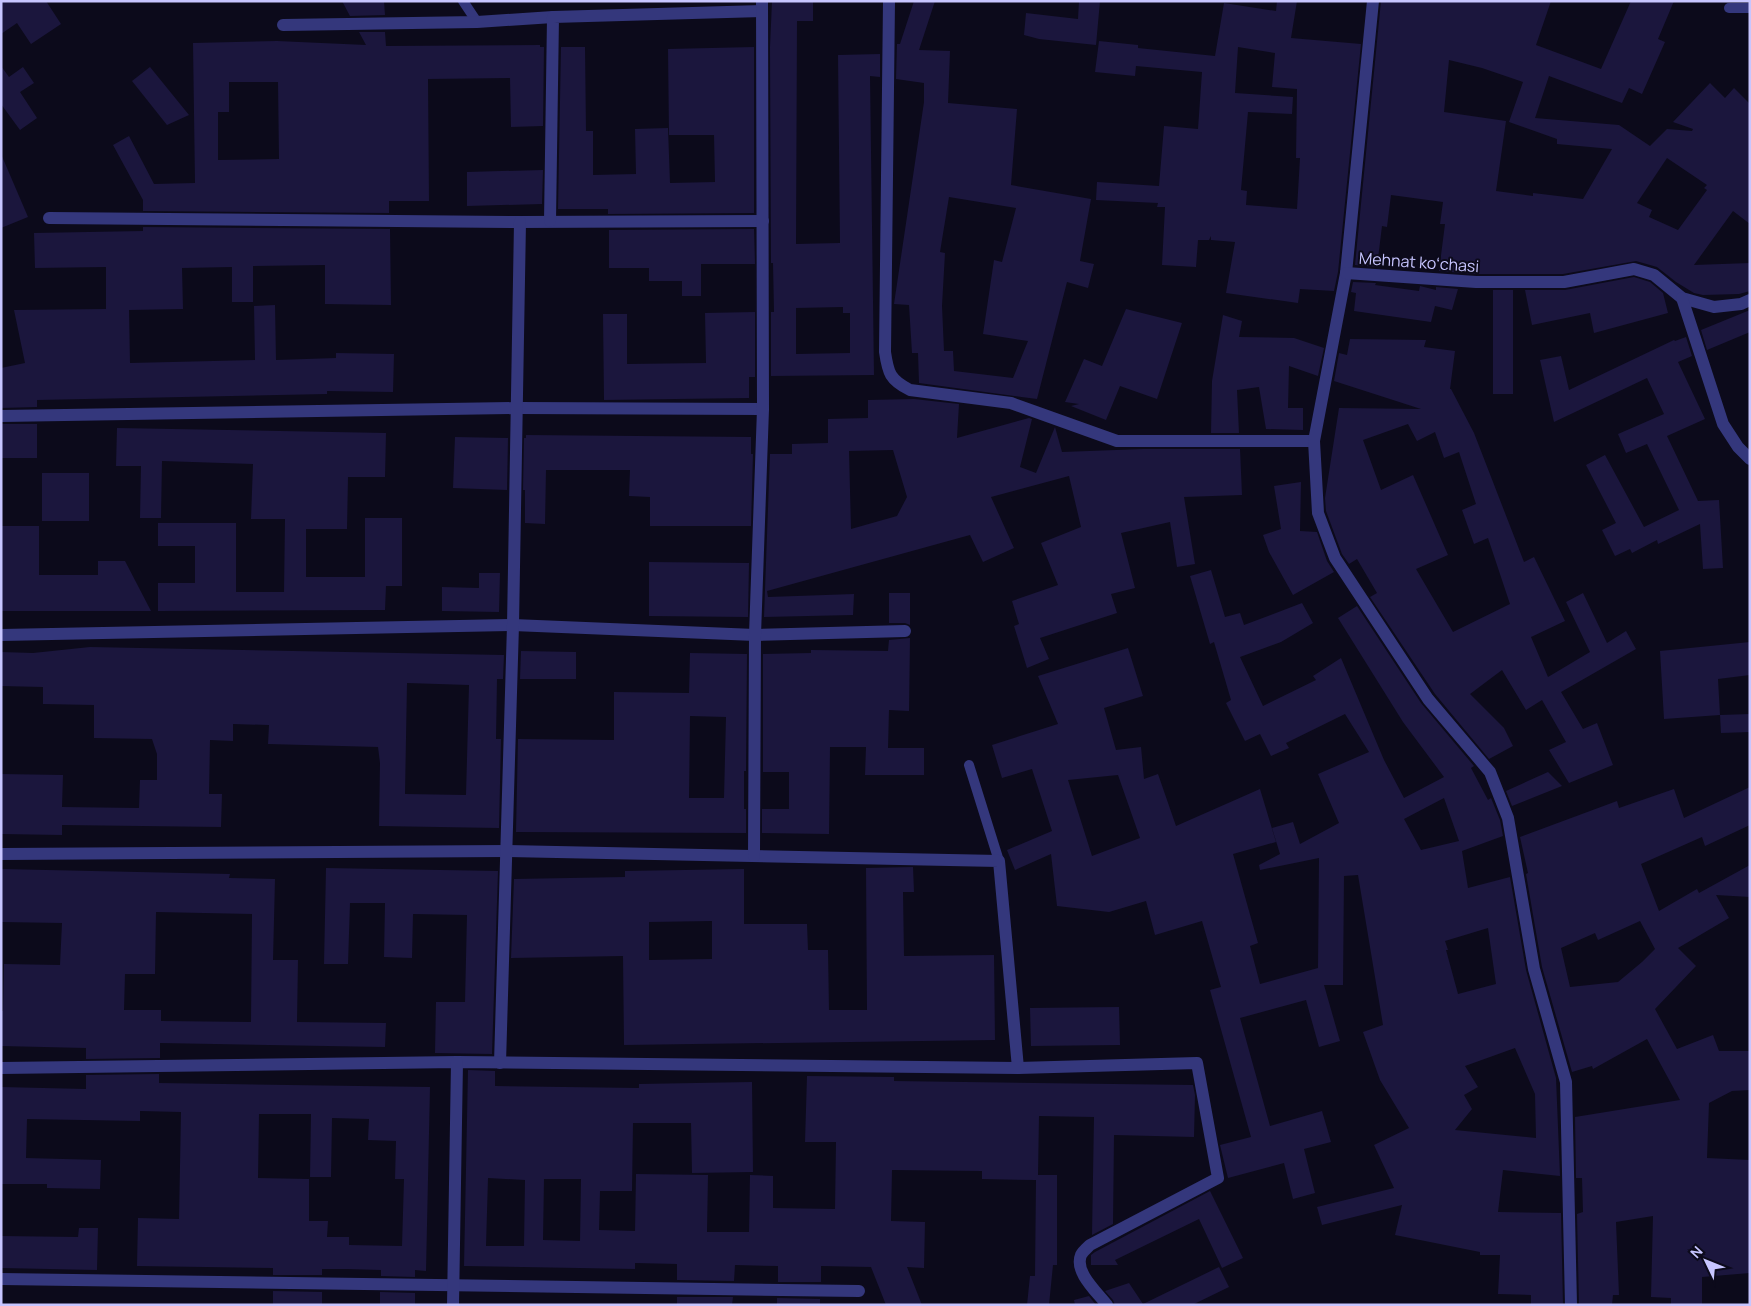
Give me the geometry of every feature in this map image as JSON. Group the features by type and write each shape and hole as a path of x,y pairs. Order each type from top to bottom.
{"street":[{"path":"889,1 885,352 890,376 898,384 910,390 1011,403 1116,441 1314,441"},
{"name":"Mehnat koʻchasi","path":"1373,1 1346,273 1476,282 1564,282 1634,269 1654,275 1682,298 1714,307 1741,304 1750,300"},
{"path":"283,25 477,22 762,6 763,409 755,635 754,856"},
{"path":"550,221 553,17"},
{"path":"49,218 520,222 763,221"},
{"path":"500,1063 514,625 520,222"},
{"path":"1346,273 1314,441 1318,513 1335,558 1428,699 1490,772 1508,818 1534,969 1566,1082 1571,1305"},
{"path":"1682,298 1723,424 1738,447 1750,459"},
{"path":"1,416 518,408 763,409"},
{"path":"1,635 514,625 755,635 905,631"},
{"path":"1,854 506,851 1000,861 1018,1068"},
{"path":"454,1305 457,1062"},
{"path":"1,1068 457,1062 1018,1068 1197,1063 1218,1178 1090,1246 1081,1254 1080,1265 1083,1274 1107,1305"},
{"path":"1,1279 859,1291"}],"lane":[{"path":"463,1 477,22"},
{"path":"1729,8 1750,8"},
{"path":"969,765 1000,861"}],"building":[{"path":"1,1 46,1 61,24 31,44 17,23 1,34"},
{"path":"342,1 384,1 385,15 350,16"},
{"path":"772,1 813,1 813,21 797,21 796,244 840,243 838,55 880,54 880,77 870,76 874,375 771,376 771,312 774,312 773,263 771,263 770,47","holes":["843,307 843,313 850,313 850,353 796,354 796,308"]},
{"path":"914,1 935,1 919,50 950,51 948,103 1017,109 1011,185 1091,199 1080,261 1094,264 1088,288 1067,282 1037,399 919,383 918,353 912,353 909,305 894,304 924,102 924,83 896,79 897,44 900,44","holes":["949,197 1016,208 1002,262 994,260 983,334 1028,341 1013,378 954,371 953,351 944,351 942,306 945,253 940,252"]},
{"path":"1079,1 1100,1 1096,45 1039,39 1024,35 1026,13 1078,19"},
{"path":"1277,1 1297,1 1291,38 1361,44 1338,272 1334,291 1300,289 1298,303 1226,293 1235,242 1211,240 1211,236 1209,240 1198,240 1196,267 1162,265 1165,207 1157,207 1158,203 1096,200 1097,182 1159,186 1164,126 1198,129 1202,72 1136,66 1135,76 1095,72 1099,41 1138,45 1138,48 1215,56 1224,3 1276,11","holes":["1238,47 1275,53 1272,87 1297,89 1296,158 1300,158 1297,209 1246,205 1247,191 1241,190 1248,112 1292,114 1293,97 1235,93"]},
{"path":"1381,1 1551,1 1536,45 1601,69 1631,1 1674,1 1658,39 1665,42 1642,94 1629,88 1622,103 1549,76 1535,118 1619,125 1650,146 1667,129 1692,131 1693,129 1673,122 1710,83 1725,98 1734,88 1750,104 1750,224 1733,211 1694,265 1750,263 1750,291 1739,294 1703,295 1694,293 1657,267 1636,261 1563,274 1476,274 1439,271 1445,224 1440,224 1443,202 1391,195 1387,227 1382,226 1377,267 1355,265","holes":["1449,60 1482,68 1523,82 1509,122 1557,139 1557,144 1612,149 1583,199 1533,193 1533,196 1496,191 1506,121 1444,112","1667,158 1707,185 1704,188 1707,190 1678,230 1649,217 1652,210 1637,203"]},
{"path":"359,32 385,32 386,46 540,45 540,47 544,47 543,126 511,127 510,78 428,79 429,201 389,201 389,213 143,211 143,200 113,145 129,136 154,184 195,183 193,43 277,41 366,45","holes":["229,82 278,82 279,159 218,160 218,112 229,112"]},
{"path":"561,47 585,47 586,131 593,131 593,175 636,174 635,129 668,128 670,183 715,182 714,135 669,135 668,49 754,47 754,213 608,214 608,209 558,209"},
{"path":"1,66 9,77 23,67 34,83 20,92 37,118 20,130 1,104"},
{"path":"150,67 189,115 167,125 132,81"},
{"path":"1,154 28,217 1,228"},
{"path":"543,170 542,204 467,206 467,172"},
{"path":"143,227 390,229 391,305 325,304 325,265 253,266 253,302 232,302 232,267 182,268 183,309 129,310 130,363 255,360 254,306 275,305 276,360 336,358 336,353 394,354 393,392 327,391 327,394 37,400 37,407 1,408 1,368 25,363 14,310 106,309 106,267 35,268 34,233 143,231"},
{"path":"754,229 755,264 701,264 701,296 682,296 682,281 649,281 649,268 609,268 609,230"},
{"path":"1634,277 1650,282 1663,293 1668,313 1594,333 1590,313 1532,325 1525,290 1565,290"},
{"path":"1353,282 1376,283 1375,285 1419,291 1420,286 1436,290 1436,287 1458,289 1452,310 1435,306 1431,322 1354,311 1356,293 1351,292"},
{"path":"1493,290 1513,290 1513,394 1493,394"},
{"path":"1126,309 1182,323 1157,399 1120,386 1106,420 1071,406 1079,404 1065,402 1084,359 1102,366"},
{"path":"1750,310 1750,332 1707,350 1701,330"},
{"path":"755,312 755,377 749,377 749,398 604,400 603,314 627,314 627,364 706,363 705,313"},
{"path":"1223,315 1242,321 1239,337 1294,338 1324,348 1318,376 1289,366 1288,408 1303,408 1303,430 1266,429 1259,387 1237,390 1239,433 1211,433 1212,381"},
{"path":"1686,337 1692,356 1678,362 1705,419 1667,436 1698,501 1719,500 1723,568 1703,569 1700,524 1658,544 1657,540 1632,553 1630,549 1615,556 1602,530 1616,523 1586,465 1605,455 1644,527 1679,510 1647,444 1626,453 1618,434 1664,414 1647,378 1554,422 1540,360 1561,356 1569,390 1674,340"},
{"path":"1350,339 1426,340 1424,347 1455,351 1450,389 1474,433 1524,562 1534,557 1565,621 1531,637 1548,677 1590,652 1566,602 1583,593 1607,643 1626,631 1636,649 1561,692 1583,729 1597,723 1613,765 1569,783 1549,750 1566,742 1542,700 1526,710 1502,670 1470,694 1504,728 1513,746 1489,759 1435,694 1370,597 1377,593 1357,559 1349,564 1342,554 1326,511 1325,498 1339,408 1421,409 1334,381 1339,353 1347,355","holes":["1408,424 1417,441 1435,432 1444,458 1459,452 1476,504 1462,510 1474,544 1488,538 1510,604 1453,632 1416,569 1448,555 1413,475 1381,490 1363,440"]},
{"path":"914,399 959,404 957,438 1029,418 1032,419 1020,467 1036,473 1055,427 1062,452 1143,449 1240,449 1242,495 1184,497 1195,564 1177,567 1170,522 1121,533 1135,588 1111,594 1117,613 1040,638 1049,659 1027,668 1014,626 1019,624 1012,601 1058,585 1041,543 1081,527 1069,476 991,497 1014,548 983,562 970,535 767,591 768,597 854,594 853,615 764,617 770,454 792,454 792,444 828,443 828,419 868,418 868,400","holes":["893,450 907,497 897,516 851,529 849,451"]},
{"path":"1,424 37,424 37,458 1,458"},
{"path":"117,428 386,433 385,477 348,477 347,529 306,529 306,577 365,577 365,518 402,518 402,586 386,586 385,610 158,611 158,583 195,583 195,546 158,546 158,523 236,523 236,592 284,592 285,519 251,519 253,464 162,461 161,518 140,518 141,466 116,466"},
{"path":"526,435 751,437 751,454 753,454 751,526 650,526 650,497 629,496 630,470 546,470 545,524 525,523 525,490 523,490 524,438 526,438"},
{"path":"455,437 508,438 507,490 453,488"},
{"path":"42,473 89,473 89,521 42,521"},
{"path":"1301,482 1300,531 1317,532 1327,561 1334,572 1293,595 1269,552 1263,535 1281,529 1274,486"},
{"path":"1,526 39,526 39,575 98,575 98,561 125,561 151,611 1,611"},
{"path":"649,562 749,563 748,617 649,616"},
{"path":"1211,570 1225,617 1240,613 1244,625 1302,603 1313,623 1281,642 1240,657 1263,706 1316,680 1313,676 1341,658 1384,760 1404,798 1444,777 1403,722 1338,618 1357,606 1421,703 1474,766 1471,768 1488,800 1491,798 1500,820 1503,836 1462,851 1468,888 1510,877 1526,970 1556,1078 1560,1176 1503,1170 1498,1212 1561,1213 1563,1305 1531,1305 1531,1295 1498,1294 1500,1255 1480,1255 1480,1252 1395,1235 1402,1205 1322,1225 1317,1207 1394,1188 1374,1145 1409,1128 1380,1080 1363,1032 1383,1025 1358,875 1344,876 1343,985 1324,985 1340,1041 1319,1047 1306,1000 1240,1018 1270,1126 1322,1111 1331,1142 1304,1149 1315,1193 1293,1199 1284,1163 1228,1178 1220,1145 1251,1137 1210,990 1221,987 1202,921 1155,935 1146,901 1109,912 1057,906 1051,854 1015,870 1007,850 1052,831 1032,769 1002,778 992,745 1058,724 1038,676 1128,648 1143,696 1104,708 1116,750 1141,747 1144,779 1158,774 1176,826 1260,789 1276,842 1233,854 1258,943 1250,946 1260,984 1318,968 1319,858 1260,870 1259,865 1280,854 1272,828 1293,822 1300,844 1339,823 1318,774 1369,752 1345,714 1286,743 1289,748 1271,756 1260,734 1245,741 1226,703 1231,700 1214,642 1210,644 1190,576","holes":["1118,775 1140,838 1092,856 1068,780","1444,798 1459,841 1421,850 1404,819","1488,928 1496,984 1458,994 1445,941","1515,1048 1535,1094 1536,1138 1455,1130 1472,1109 1464,1095 1478,1087 1465,1066"]},
{"path":"479,573 500,573 499,612 442,611 442,587 479,588"},
{"path":"889,593 910,593 910,625 905,623 889,623"},
{"path":"910,638 909,711 889,710 888,748 924,748 924,775 865,775 866,747 830,747 829,834 762,833 762,809 789,809 789,772 763,772 763,654 811,653 811,650 888,651 889,640"},
{"path":"1750,642 1750,675 1718,679 1720,715 1664,719 1660,651"},
{"path":"90,647 504,655 503,679 497,679 496,739 501,739 499,828 379,826 380,763 378,747 268,744 269,725 233,724 233,741 210,740 209,794 222,794 221,827 62,825 62,835 1,834 1,774 63,775 62,807 139,808 140,780 157,780 157,754 152,739 94,738 94,705 43,704 43,687 1,686 1,652 33,653","holes":["407,683 469,685 466,795 405,794"]},
{"path":"521,651 576,652 576,679 520,679"},
{"path":"690,653 747,654 746,771 744,771 746,833 516,832 518,739 614,740 614,692 689,693","holes":["690,716 726,717 724,798 689,798"]},
{"path":"1750,714 1750,732 1721,733 1720,715"},
{"path":"1548,772 1562,786 1512,806 1506,791"},
{"path":"1750,787 1750,825 1705,846 1702,837 1641,864 1659,911 1697,889 1699,893 1750,865 1750,897 1716,895 1729,918 1678,948 1696,966 1655,1009 1677,1049 1713,1035 1719,1051 1750,1051 1750,1090 1732,1091 1709,1103 1707,1158 1750,1160 1750,1273 1702,1277 1702,1305 1671,1305 1671,1298 1651,1297 1653,1216 1616,1222 1619,1295 1613,1295 1612,1305 1579,1305 1577,1214 1583,1212 1582,1178 1576,1178 1575,1117 1680,1100 1647,1039 1593,1069 1592,1066 1572,1072 1542,967 1526,874 1528,873 1520,837 1617,801 1619,808 1674,789 1684,818","holes":["1640,921 1655,949 1618,982 1570,987 1561,948 1595,933 1598,940"]},
{"path":"913,867 914,892 903,892 904,956 994,955 995,1040 624,1045 623,956 511,958 514,879 625,877 625,871 744,869 744,924 807,924 808,950 828,950 829,1010 867,1010 866,868","holes":["712,921 712,959 649,960 649,922"]},
{"path":"326,868 498,871 492,1054 435,1053 436,1002 465,1002 467,915 413,914 412,958 384,957 385,903 350,903 348,964 324,964"},
{"path":"1,869 230,874 229,878 275,879 273,960 298,960 297,1022 386,1023 385,1047 160,1043 160,1058 86,1059 86,1048 1,1046 4,964 60,965 62,923 1,922","holes":["156,912 252,914 251,1022 161,1021 161,1010 124,1010 125,974 155,974"]},
{"path":"1119,1007 1120,1045 1031,1046 1030,1008"},
{"path":"468,1070 495,1071 495,1086 639,1088 639,1084 752,1082 753,1172 692,1173 691,1123 633,1123 632,1191 600,1191 599,1230 635,1231 636,1174 708,1175 707,1232 749,1232 750,1175 773,1176 773,1208 835,1209 836,1142 805,1142 807,1076 894,1077 894,1081 1193,1085 1195,1095 1194,1137 1114,1135 1113,1224 1092,1235 1094,1117 1039,1116 1038,1175 1057,1175 1057,1265 1053,1265 1049,1305 1027,1305 1030,1276 1035,1276 1036,1180 982,1179 982,1171 892,1170 891,1221 925,1222 924,1268 907,1267 922,1305 886,1305 871,1267 821,1266 821,1282 778,1282 778,1266 735,1265 734,1281 677,1280 677,1264 635,1263 635,1269 464,1266","holes":["488,1178 525,1180 524,1246 486,1246","544,1179 581,1179 580,1241 543,1240"]},
{"path":"159,1074 159,1083 430,1087 426,1271 415,1270 415,1277 381,1276 381,1270 347,1269 322,1269 322,1275 273,1275 273,1268 137,1266 138,1218 179,1219 181,1112 140,1111 140,1121 27,1119 26,1158 101,1160 100,1189 47,1188 47,1184 1,1184 1,1087 86,1089 86,1075","holes":["259,1114 311,1114 310,1177 331,1177 332,1118 369,1119 368,1140 396,1141 395,1179 404,1179 402,1246 349,1245 349,1237 327,1237 328,1221 309,1221 309,1179 258,1178"]},
{"path":"1210,1191 1243,1258 1222,1268 1199,1219 1115,1260 1118,1265 1091,1265 1091,1255 1095,1252"},
{"path":"79,1228 98,1228 97,1270 1,1268 1,1236 78,1237"},
{"path":"1219,1267 1229,1287 1192,1305 1115,1305 1105,1291 1129,1283 1143,1304"},
{"path":"273,1291 322,1292 322,1305 273,1305"},
{"path":"380,1292 415,1293 415,1305 380,1305"},
{"path":"1089,1296 1096,1305 1075,1305 1074,1300"},
{"path":"677,1297 733,1297 732,1305 677,1305"},
{"path":"777,1298 820,1299 820,1305 777,1305"}]}
